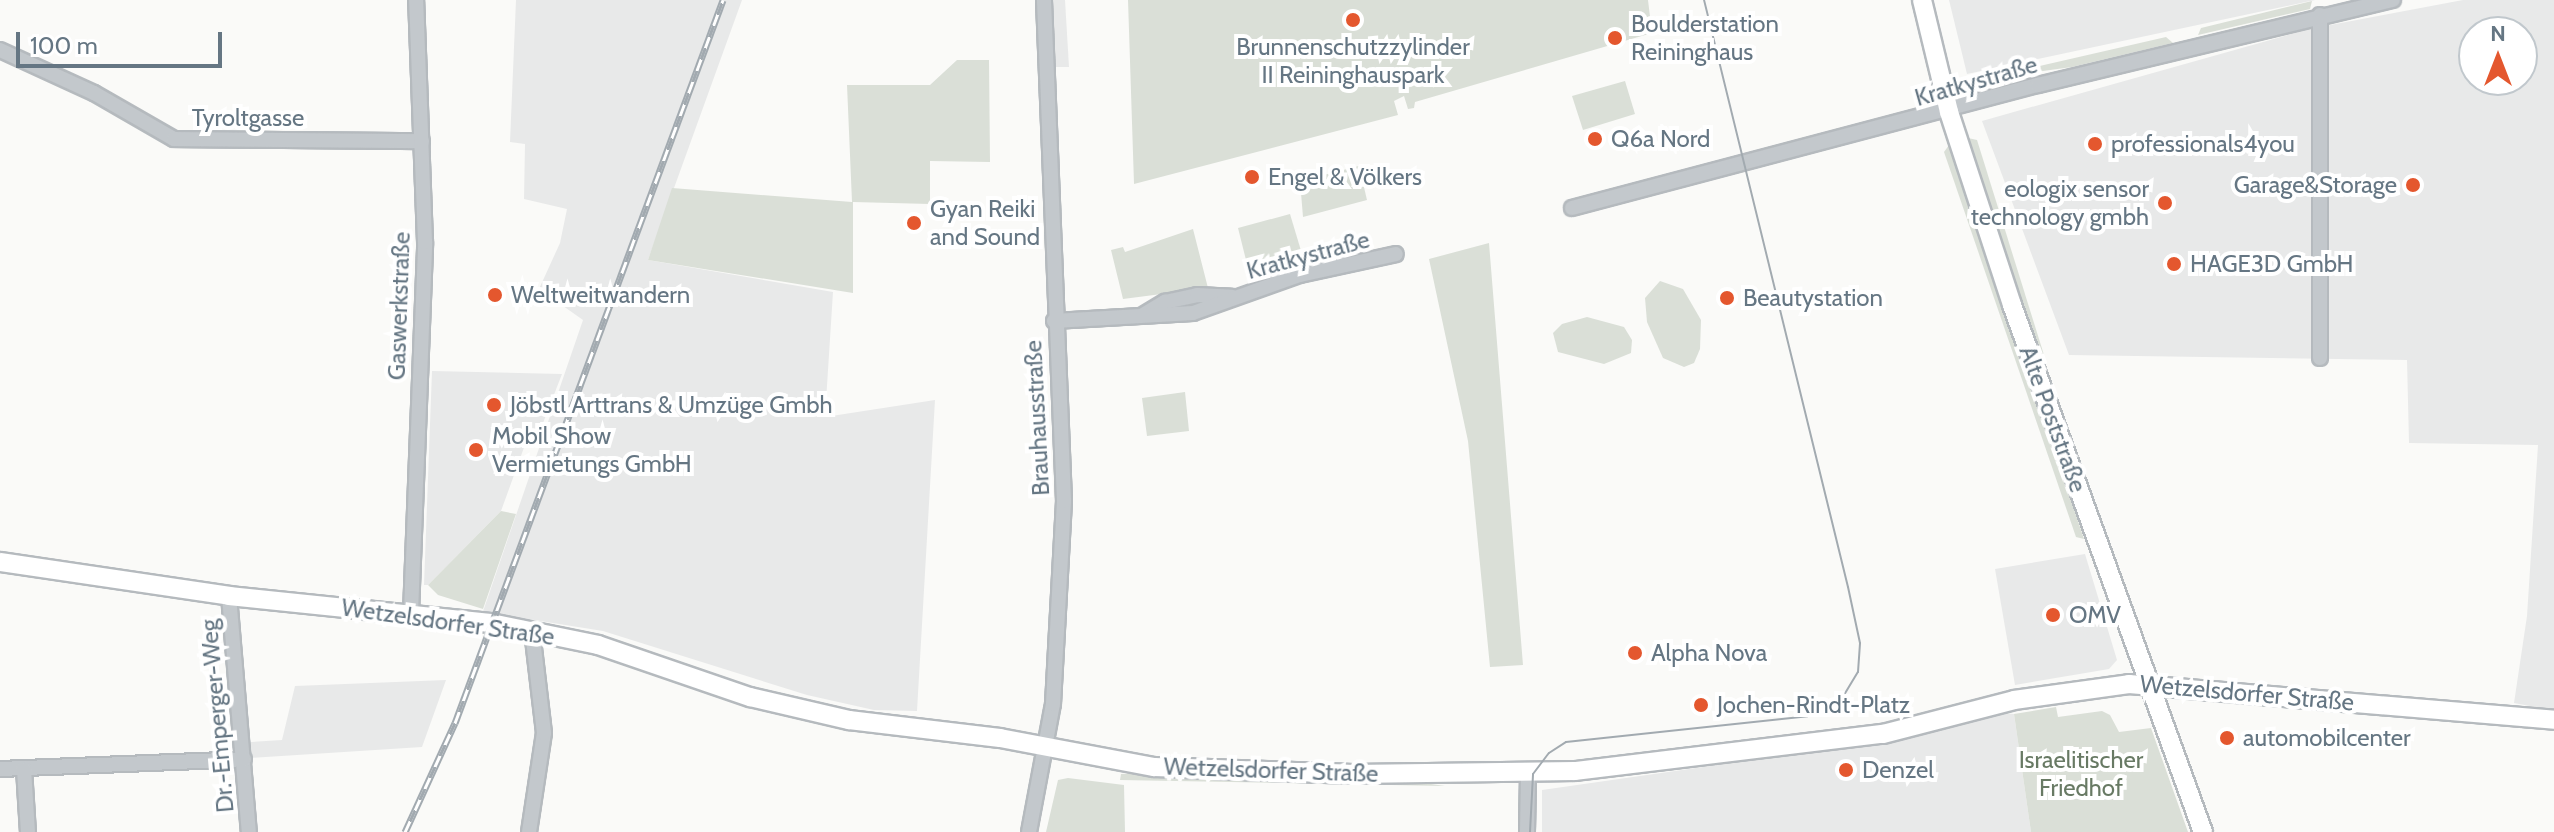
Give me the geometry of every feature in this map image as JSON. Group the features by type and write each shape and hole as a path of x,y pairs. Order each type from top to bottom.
{"main road":[{"name":"Alte Poststraße","path":"1922,0 1949,112 2046,404 2203,832"},
{"name":"Wetzelsdorfer Straße","path":"0,562 229,596 411,613 532,631 598,645 750,697 837,717 1043,746 1154,767 1528,774 1870,736 2054,693 2149,683 2554,720"}],"street":[{"name":"Gaswerkstraße","path":"411,613 424,255 416,0"},
{"name":"Brauhausstraße","path":"1029,832 1053,704 1064,501 1054,321 1044,0"},
{"name":"Kratkystraße","path":"1572,208 2320,15 2393,0"},
{"path":"2320,15 2320,358"},
{"name":"Tyroltgasse","path":"0,50 94,93 174,139 422,141"},
{"name":"Kratkystraße","path":"1054,321 1143,315 1165,302 1197,295 1232,297 1280,286 1300,275 1396,254"},
{"name":"Dr.-Emperger-Weg","path":"229,596 249,832"},
{"path":"529,832 544,733 532,631"},
{"path":"0,769 244,759"},
{"path":"24,769 28,832"},
{"path":"1527,832 1528,774"}],"shaded area":[{"path":"516,0 742,0 648,260 833,292 825,417 935,400 917,711 874,710 807,695 603,631 509,616 503,632 478,626 583,320 539,289 560,243 567,209 524,199 525,144 510,142"},
{"path":"1049,0 1065,0 1069,67 1052,67"},
{"path":"1949,0 2315,0 1967,74"},
{"path":"2463,0 2554,0 2554,711 2514,703 2527,616 2538,445 2409,443 2407,360 2069,355 1982,121 2309,29"},
{"path":"432,371 562,374 538,436 526,442 501,511 428,585 424,585"},
{"path":"2085,554 2117,660 2109,669 2015,685 1995,569"},
{"path":"446,680 422,747 250,758 251,742 282,740 295,686"},
{"name":"Denzel","path":"2002,713 2014,714 2031,832 1542,832 1542,790 1885,741"}],"green space":[{"path":"1128,0 1648,0 1652,33 1415,102 1414,108 1408,109 1404,96 1394,101 1398,115 1134,184"},
{"path":"2312,1 2310,9 2198,35 2201,28"},
{"path":"2166,37 2173,43 2072,67 1979,80"},
{"path":"957,60 989,60 990,162 930,161 930,204 853,202 853,293 648,260 672,188 852,202 847,85 930,85"},
{"path":"1625,81 1635,114 1583,130 1572,96"},
{"path":"1968,138 1977,140 2044,355 2036,352"},
{"path":"1949,145 2084,539 2076,537 1944,152"},
{"path":"1359,166 1367,200 1303,217 1300,181"},
{"path":"1290,214 1302,254 1248,268 1238,228"},
{"path":"1193,229 1208,288 1123,299 1111,250 1123,247 1125,252"},
{"path":"1489,243 1523,665 1490,667 1468,441 1429,259"},
{"path":"1660,281 1683,289 1701,320 1700,349 1694,363 1684,367 1663,358 1647,322 1645,298"},
{"path":"1587,317 1624,327 1632,340 1631,353 1604,364 1558,352 1553,333 1562,324"},
{"path":"1185,392 1189,431 1147,436 1142,398"},
{"path":"501,511 516,514 483,609 438,595 428,585"},
{"name":"Israelitischer Friedhof","path":"2056,707 2058,717 2102,711 2110,715 2119,732 2151,728 2188,832 2031,832 2014,714"},
{"path":"1121,774 1410,781 1445,786 1120,780"},
{"path":"1068,778 1124,785 1125,832 1046,832 1058,780"}],"tram line":[{"path":"1530,832 1533,774 1549,753 1566,742 1808,716 1841,700 1858,672 1860,643 1848,587 1704,0"}],"railway":[{"path":"405,832 455,723 723,0"}],"place":[{"name":"Brunnenschutzzylinder II Reininghauspark","path":"1353,20"},
{"name":"Boulderstation Reininghaus","path":"1615,38"},
{"name":"Q6a Nord","path":"1595,139"},
{"name":"professionals4you","path":"2095,144"},
{"name":"Engel & Völkers","path":"1252,177"},
{"name":"Garage&Storage","path":"2413,185"},
{"name":"eologix sensor technology gmbh","path":"2165,203"},
{"name":"Gyan Reiki and Sound","path":"914,223"},
{"name":"HAGE3D GmbH","path":"2174,264"},
{"name":"Weltweitwandern","path":"495,295"},
{"name":"Beautystation","path":"1727,298"},
{"name":"Jöbstl Arttrans & Umzüge Gmbh","path":"494,405"},
{"name":"Mobil Show Vermietungs GmbH","path":"476,450"},
{"name":"OMV","path":"2053,615"},
{"name":"Alpha Nova","path":"1635,653"},
{"name":"Jochen-Rindt-Platz","path":"1701,705"},
{"name":"automobilcenter","path":"2227,738"},
{"name":"Denzel","path":"1846,770"}]}
